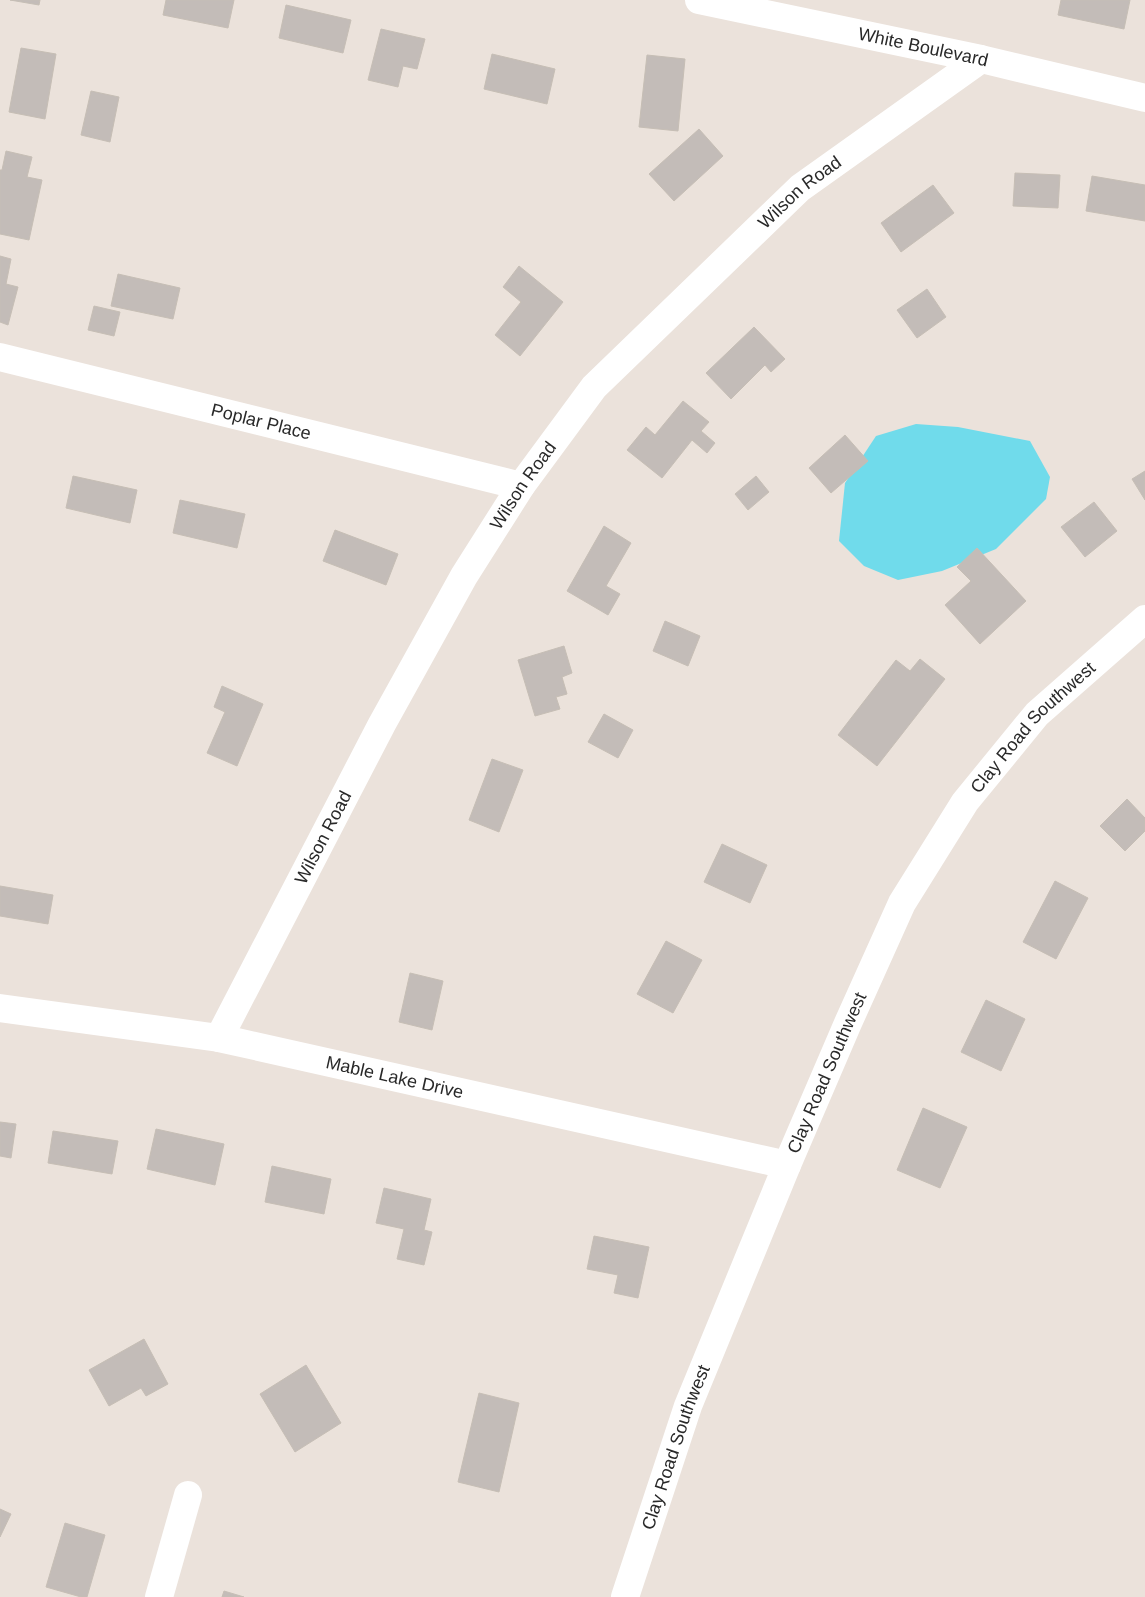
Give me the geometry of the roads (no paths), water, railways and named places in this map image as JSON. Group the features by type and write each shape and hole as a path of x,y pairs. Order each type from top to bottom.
{"street":[{"name":"White Boulevard","path":"699,0 981,59 1145,98"},
{"name":"Wilson Road","path":"219,1038 382,724 464,576 521,486 594,387 800,188 981,59"},
{"name":"Poplar Place","path":"0,357 521,486"},
{"name":"Clay Road Southwest","path":"625,1597 688,1406 787,1165 902,903 965,802 1038,714 1145,619"},
{"name":"Mable Lake Drive","path":"0,1008 219,1038 787,1165"},
{"path":"159,1597 188,1495"}],"water":[{"path":"916,424 958,427 1030,441 1050,477 1046,499 996,549 942,571 898,580 864,566 839,541 845,483 876,436"}]}
